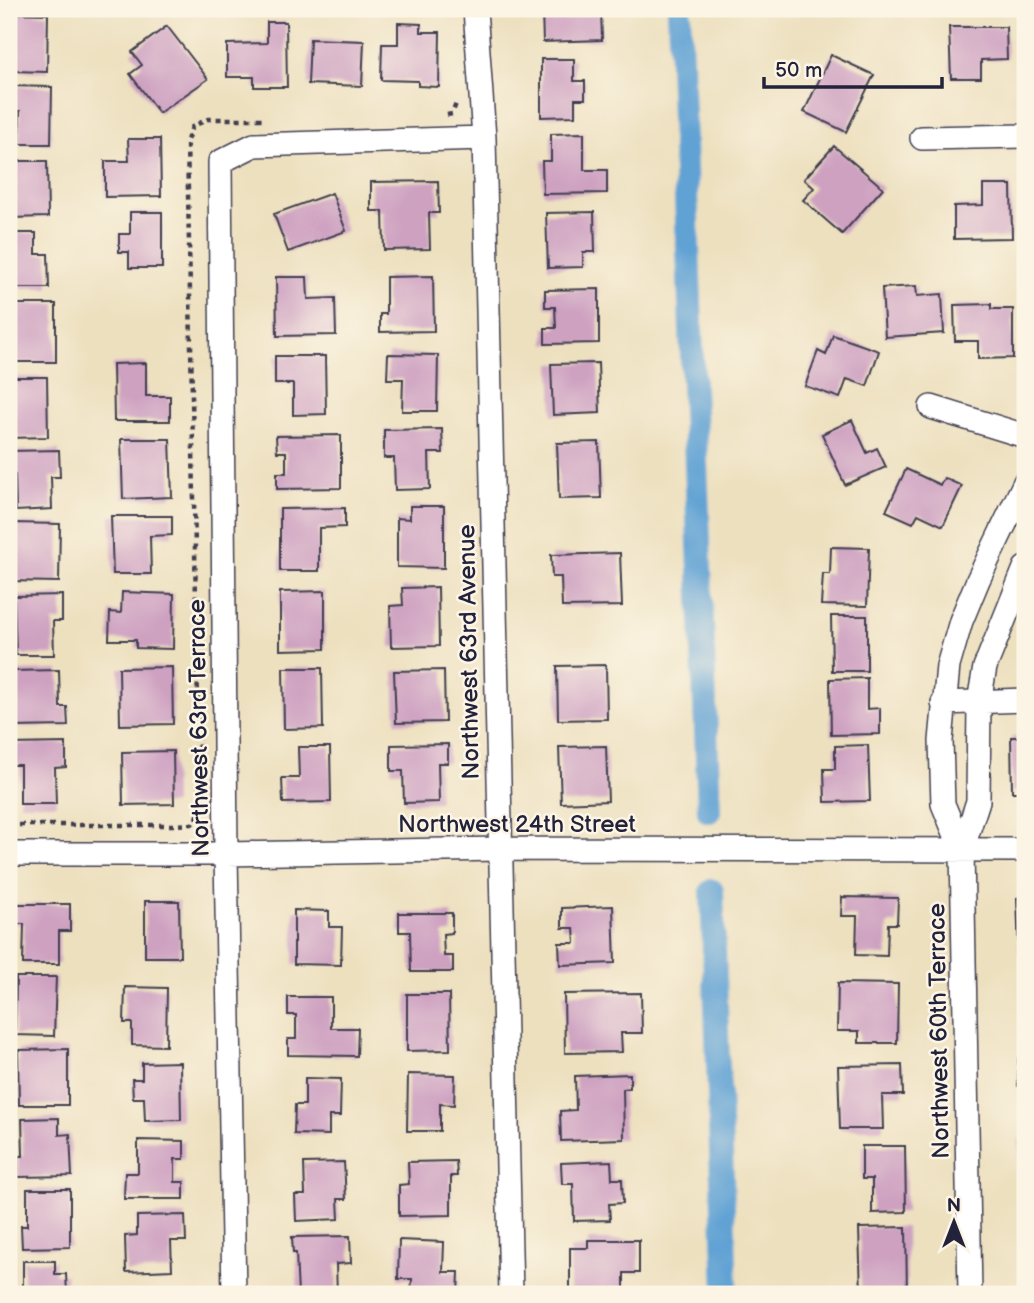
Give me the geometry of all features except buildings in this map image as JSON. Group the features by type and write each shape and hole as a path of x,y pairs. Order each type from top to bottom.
{"street":[{"name":"Northwest 63rd Avenue","path":"475,9 484,138 511,1294"},
{"path":"922,138 1025,136"},
{"name":"Northwest 63rd Terrace","path":"234,1294 226,854 220,162 254,145 484,138"},
{"path":"931,407 1025,436"},
{"name":"Northwest 60th Terrace","path":"962,850 943,804 941,741 948,666 961,621 978,580 1025,482"},
{"name":"Northwest 60th Terrace","path":"970,1294 962,850 978,801 979,702 985,667 1025,568"},
{"path":"943,703 1025,700"},
{"name":"Northwest 24th Street","path":"9,855 499,849 1025,850"}],"waterway":[{"path":"679,9 709,811"},
{"path":"712,891 726,1294"}]}
